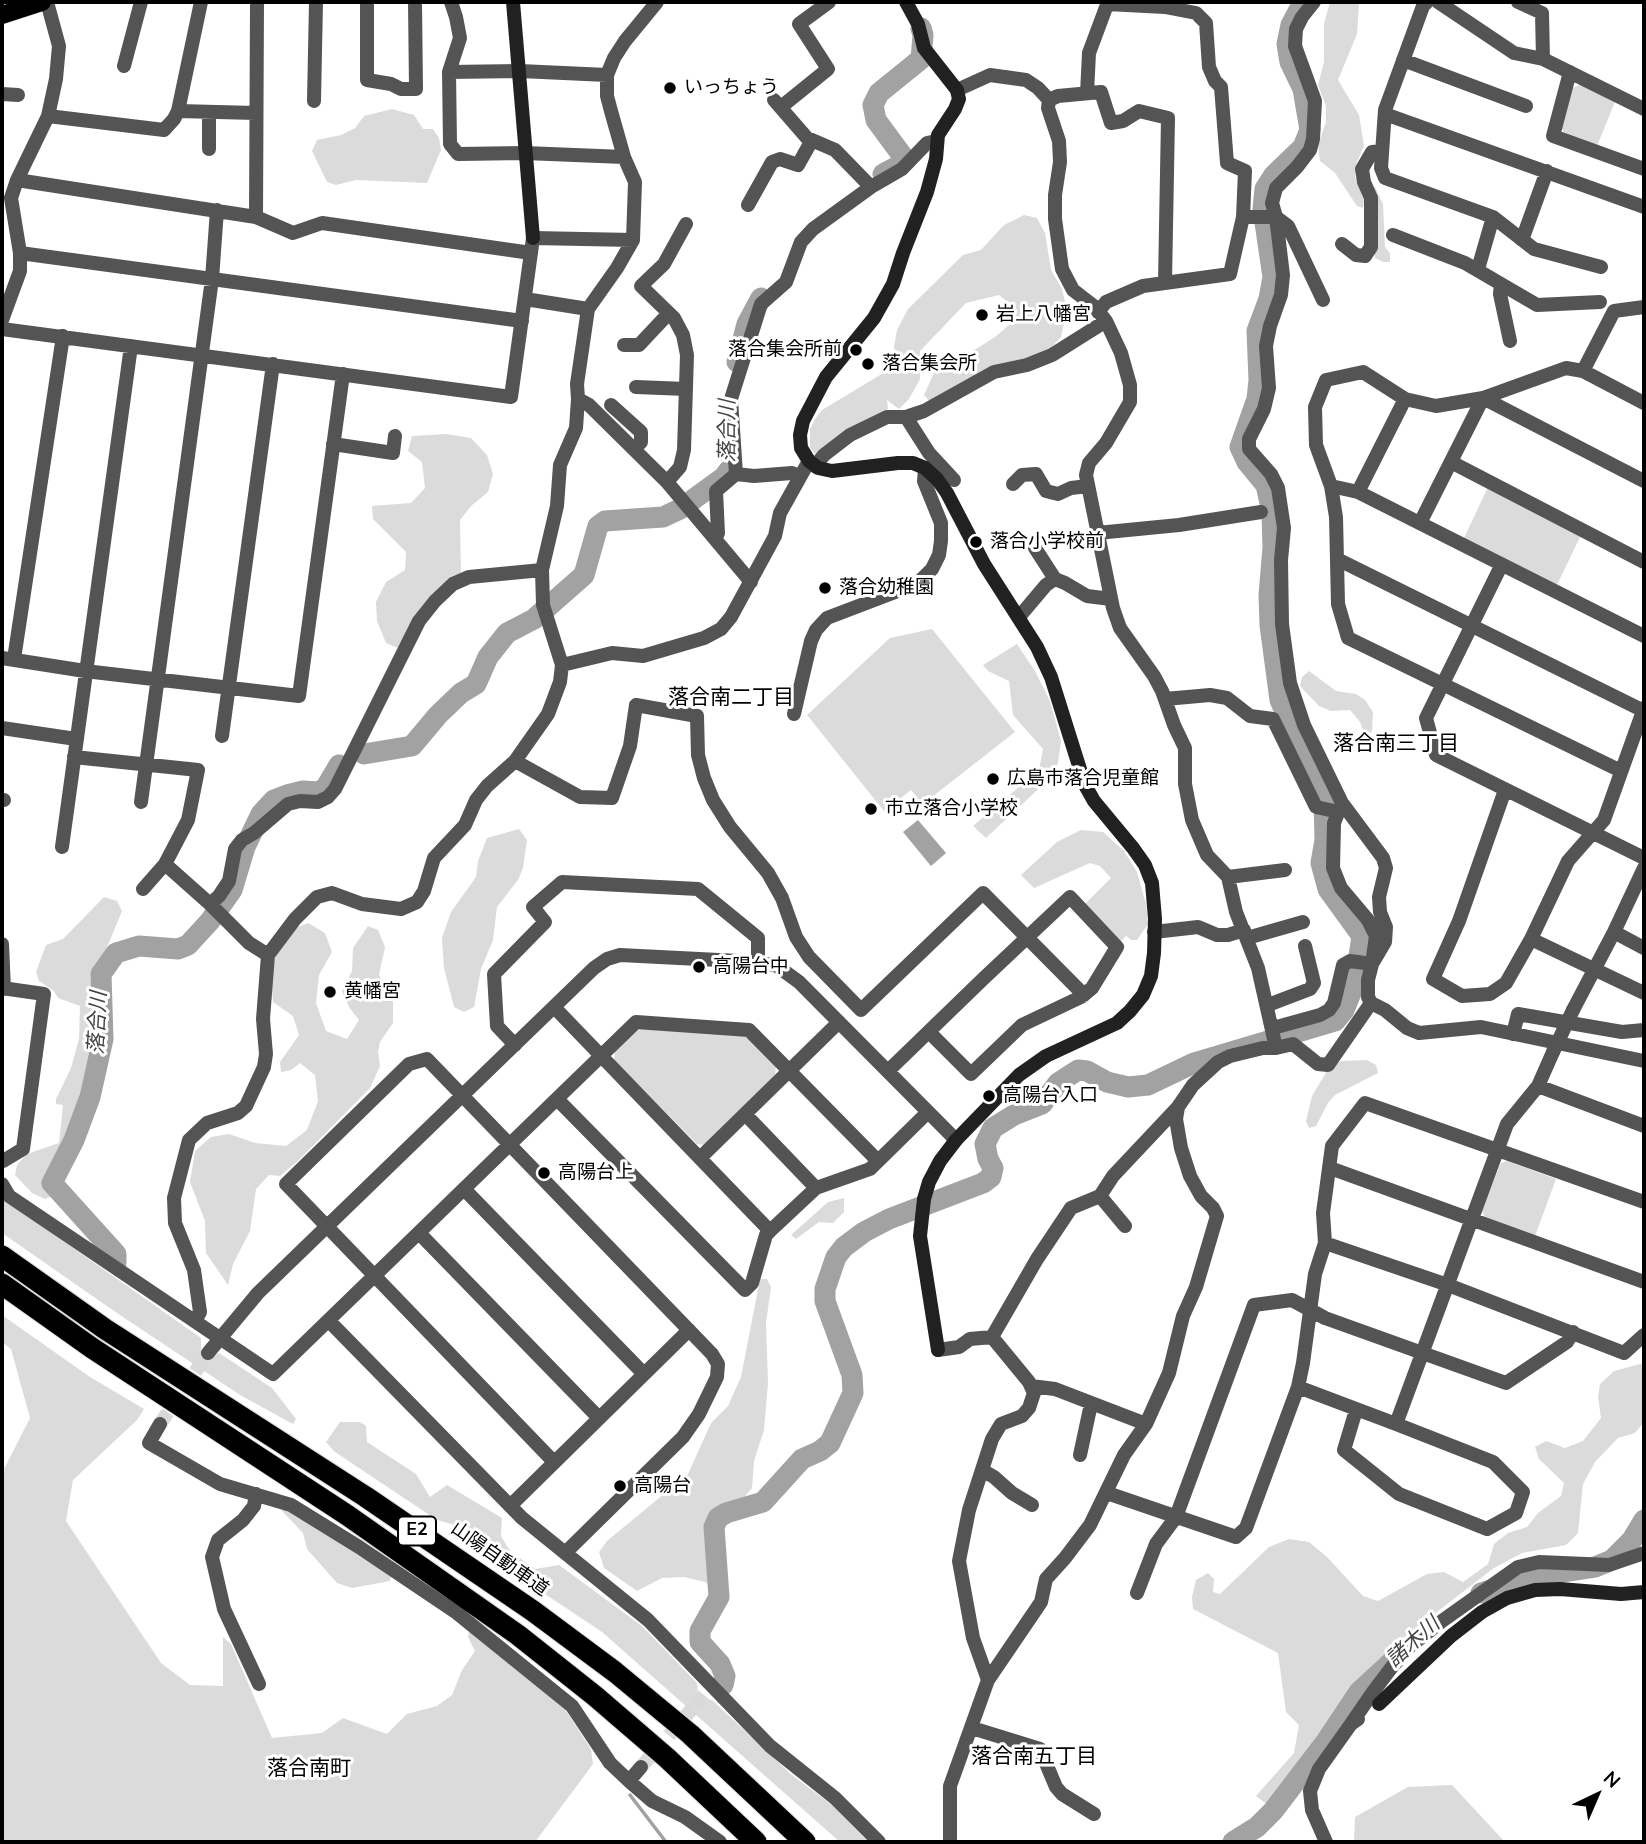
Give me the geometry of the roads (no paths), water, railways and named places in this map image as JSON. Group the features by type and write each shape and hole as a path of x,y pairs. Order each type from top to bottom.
{"highway":[{"name":"山陽自動車道","path":"2,1255 105,1329 377,1505 533,1611 615,1672 690,1734 805,1842"},
{"name":"E2","path":"2,1284 92,1348 347,1515 518,1635 657,1749 756,1842"}],"main road":[{"path":"2,15 45,2"}],"street":[{"path":"2,320 20,271 20,253 11,198 48,116 56,79 59,46 45,2"},
{"path":"124,66 141,2"},
{"path":"48,116 164,130 178,111 201,2"},
{"path":"256,217 257,2"},
{"path":"314,101 316,2"},
{"path":"367,2 367,80 391,84 401,89 416,89 415,2"},
{"path":"451,2 460,38 449,72 450,144 458,154 525,153 624,157"},
{"path":"2,329 511,397 532,245 513,2"},
{"path":"194,1321 200,1312 194,1270 175,1223 174,1198 189,1140 207,1124 238,1113 246,1106 264,1067 266,1054 263,1019 268,955 295,919 317,897 332,893 362,904 401,909 417,902 424,891 434,858 466,825 476,800 487,786 515,761 548,715 560,682 562,665 545,610 542,570 557,506 560,465 576,428 577,384 588,309 617,268 632,240 635,182 624,157 607,96 607,75 625,41 657,2"},
{"path":"829,2 799,24 828,69 777,103 812,140 835,150 871,187"},
{"path":"906,2 918,24 924,48 957,90 959,99 956,109 936,141 936,159 927,192 894,284 874,318 826,377 803,421 800,448 812,464 832,471 913,463 937,479 984,564 1037,647 1051,677 1085,785 1094,802 1133,848 1145,865 1152,883 1154,932 1151,976 1143,995 1130,1011 1106,1029 1030,1066 956,1140 940,1161 929,1182 924,1199 920,1236 938,1350 959,1347 970,1339 992,1337"},
{"path":"1314,2 1296,30 1295,46 1315,101 1313,139 1310,150 1276,188 1269,217 1283,275 1281,295 1266,346 1269,388 1264,409 1249,439 1249,449 1271,474 1278,488 1284,528 1281,560 1282,624 1290,683 1333,808 1333,868 1340,888 1368,919 1376,936 1362,962 1368,980 1368,997 1371,1003 1385,1010 1407,1028 1419,1033 1481,1027 1644,1061"},
{"path":"1427,2 1423,6 1385,114 1381,168 1385,178 1493,217 1534,249 1601,267"},
{"path":"1438,2 1514,52 1543,59 1644,109"},
{"path":"1518,2 1542,13 1543,59"},
{"path":"562,665 612,653 643,656 704,638 721,629 732,617 775,536 780,513 800,477 812,464 850,435 887,417 906,417 924,411 994,372 1027,365 1052,355 1102,316 1106,302 1120,294 1143,286 1230,274 1243,216 1245,171 1227,163 1221,87 1209,68 1206,23 1196,13 1165,7 1107,3 1089,53 1087,93"},
{"path":"1403,60 1526,106"},
{"path":"449,72 520,71 607,75"},
{"path":"1570,72 1553,136 1644,169"},
{"path":"957,90 990,75 1026,80 1049,100 1048,108 1059,141 1055,219 1062,269 1073,290 1102,316 1122,353 1130,385 1130,402 1105,443 1089,463 1086,475 1111,599 1120,628 1154,676 1185,748 1185,784 1192,820 1207,855 1228,877 1236,912 1258,968 1275,1038"},
{"path":"1049,100 1058,96 1101,92 1111,123 1123,121 1139,111 1168,118 1166,282"},
{"path":"2,94 18,95"},
{"path":"178,111 256,113"},
{"path":"209,112 209,149"},
{"path":"1385,114 1644,206"},
{"path":"748,205 772,162 780,159 798,165 812,140"},
{"path":"736,474 731,399 761,304 786,282 801,242 813,229 871,187 902,169 927,143 936,141"},
{"path":"1342,244 1356,255 1365,256 1371,247 1371,198 1362,169 1372,152 1382,151"},
{"path":"1522,240 1547,171"},
{"path":"17,180 256,217 293,233 322,223 532,245 632,240"},
{"path":"141,802 212,279 217,210"},
{"path":"1243,216 1269,217 1288,226 1323,300"},
{"path":"1478,270 1493,217"},
{"path":"667,482 680,467 684,450 687,355 683,335 669,313 641,286 664,264 686,224"},
{"path":"1393,235 1478,270 1537,305 1600,302"},
{"path":"20,253 522,321"},
{"path":"1501,284 1500,294 1510,341"},
{"path":"525,299 588,309"},
{"path":"1583,371 1614,311 1644,307"},
{"path":"624,345 639,345 669,313"},
{"path":"63,336 8,658 85,671 299,696 343,374"},
{"path":"62,847 131,346"},
{"path":"222,736 273,364"},
{"path":"1621,771 1348,638 1338,604 1336,517 1331,486 1316,445 1315,407 1326,380 1363,372 1405,399 1436,405 1483,398 1566,368 1583,371 1644,403"},
{"path":"636,387 686,389"},
{"path":"1420,523 1483,398"},
{"path":"1483,398 1644,481"},
{"path":"578,399 589,405 667,482 751,582"},
{"path":"1358,492 1405,399"},
{"path":"611,405 641,432 641,442 634,449"},
{"path":"906,417 929,453 954,480"},
{"path":"333,444 393,453 395,436"},
{"path":"794,714 811,641 816,630 827,618 920,581 932,569 939,555 941,523 924,481 922,468 929,453"},
{"path":"1451,462 1644,562"},
{"path":"716,538 716,491 736,474 792,474 800,477"},
{"path":"1013,484 1022,475 1036,474 1046,491 1058,494 1070,488 1088,486"},
{"path":"1331,486 1358,492 1644,636"},
{"path":"1097,533 1180,525 1261,512"},
{"path":"1035,548 1055,579 1087,596 1111,599"},
{"path":"1337,559 1644,710 1604,820 1568,861 1531,939 1506,983 1490,994 1462,996 1433,979 1459,921 1505,790"},
{"path":"1502,566 1426,718 1436,755 1644,858"},
{"path":"210,904 229,881 235,849 242,840 288,804 300,801 318,802 328,797 335,789 419,621 435,601 453,584 468,577 542,570"},
{"path":"1018,617 1046,585 1055,579"},
{"path":"992,1337 1037,1259 1071,1208 1100,1196 1113,1176 1178,1107 1193,1084 1218,1062 1263,1048 1275,1038 1329,1010 1334,1003 1343,965 1362,962 1385,942 1386,927 1380,912 1379,897 1386,868 1383,858 1333,808 1316,807 1273,719 1250,716 1227,698 1210,695 1165,699"},
{"path":"515,761 580,797 612,798 630,746 636,705 697,716 698,755 713,800 730,827 768,873 782,898 796,937 809,957 861,1010 983,893 1084,995"},
{"path":"2,728 76,739"},
{"path":"74,757 198,770 188,820 165,864 143,889"},
{"path":"165,864 249,943 268,955"},
{"path":"1396,1424 1507,1124 1538,1087 1644,868"},
{"path":"1228,877 1286,870"},
{"path":"515,1045 497,1026 494,974 545,922 533,907 562,882 698,889 758,938 758,962"},
{"path":"888,1071 1070,897 1117,947 1092,988 1084,995 1022,1025 971,1074 929,1032"},
{"path":"1154,932 1198,927 1217,935 1245,934 1303,922"},
{"path":"1614,932 1644,948"},
{"path":"1531,939 1644,993"},
{"path":"2,944 3,989 44,994 23,1149 2,1165"},
{"path":"1268,1005 1310,989 1314,983 1305,946"},
{"path":"208,1353 258,1293 594,968 607,959 620,955 758,962 777,966 789,973 956,1140"},
{"path":"1275,1038 1293,1044 1318,1064 1328,1065 1371,1003"},
{"path":"554,1007 770,1231"},
{"path":"1513,1034 1518,1014 1622,1032 1644,1030"},
{"path":"2,1184 9,1196 273,1374 636,1022 749,1030 878,1161"},
{"path":"699,1158 839,1022"},
{"path":"554,1462 285,1184 408,1064 426,1059 712,1354 718,1364 717,1377 699,1414 682,1437 565,1553"},
{"path":"1538,1087 1644,1126"},
{"path":"557,1099 745,1290 752,1283 766,1236 770,1231 816,1188 870,1170 928,1112"},
{"path":"1107,1493 1236,1537 1246,1528 1298,1387 1312,1310 1315,1274 1325,1242 1324,1213 1332,1146 1364,1103 1644,1202"},
{"path":"950,1842 950,1786 988,1680 1041,1602 1046,1579 1090,1525 1125,1455 1146,1424 1169,1373 1183,1316 1196,1287 1217,1216 1190,1176 1181,1148 1176,1119 1178,1107"},
{"path":"745,1114 816,1188"},
{"path":"1330,1168 1644,1282"},
{"path":"464,1189 644,1374"},
{"path":"1100,1196 1125,1226"},
{"path":"419,1233 599,1418"},
{"path":"1325,1242 1448,1285 1624,1353 1644,1335"},
{"path":"1137,1594 1156,1544 1176,1517 1254,1305 1292,1300 1325,1318 1506,1383 1567,1342 1573,1332"},
{"path":"329,1321 510,1506 648,1620 708,1690 770,1746 835,1798 879,1842"},
{"path":"510,1506 689,1330"},
{"path":"988,1680 973,1638 959,1561 969,1510 992,1438 1001,1424 1022,1416 1029,1408 1034,1393 992,1337"},
{"path":"1031,1386 1055,1390 1146,1424"},
{"path":"1298,1387 1493,1462 1523,1492 1516,1513 1487,1529 1399,1494 1344,1450 1356,1410"},
{"path":"1080,1455 1091,1404"},
{"path":"160,1424 149,1443 220,1484 291,1505 359,1547 457,1614 572,1706 610,1763 652,1801 685,1817 720,1842"},
{"path":"982,1470 1032,1505"},
{"path":"256,1494 254,1506 243,1520 218,1540 212,1557 224,1609 259,1684"},
{"path":"1326,1842 1312,1810 1310,1791 1319,1769 1404,1651 1518,1567 1539,1562 1609,1565 1644,1553"},
{"path":"1351,1724 1380,1704 1451,1636 1482,1612 1507,1598 1535,1590 1560,1589 1621,1594 1644,1592"},
{"path":"972,1728 1040,1749 1056,1787 1062,1794 1094,1814"},
{"path":"629,1781 641,1767"}],"waterway":[{"path":"723,1685 725,1676 720,1664 700,1642 700,1631 719,1597 714,1527 718,1518 726,1513 763,1502 802,1459 830,1443 853,1393 852,1375 825,1301 825,1289 836,1257 844,1247 864,1232 889,1219 983,1183 991,1177 993,1168 985,1144 993,1128 1014,1115 1042,1104 1058,1083 1078,1070 1128,1087 1148,1085 1194,1063 1335,1021 1344,1010 1355,983 1362,936 1328,889 1321,863 1325,840 1324,800 1280,700 1270,625 1272,512 1266,485 1247,462 1240,447 1257,399 1257,331 1269,299 1273,277 1263,209 1265,189 1274,175 1303,147 1310,130 1303,89 1290,62 1287,44 1291,25 1299,10"},
{"name":"落合川","path":"883,174 900,165 904,158 876,120 873,105 879,93 921,59 921,28"},
{"name":"落合川","path":"737,362 747,324 761,298"},
{"name":"落合川","path":"364,754 412,746 438,715 461,693 476,684 488,657 507,633 534,619 584,575 598,526 605,521 663,517 680,509 724,477 729,470"},
{"name":"落合川","path":"116,1263 116,1254 52,1183 74,1140 90,1097 103,1039 101,974 116,953 139,946 178,949 188,945 210,921 232,890 245,847 261,814 274,800 287,795 303,791 319,792 326,787 339,765"},
{"name":"諸木川","path":"1481,1593 1535,1576 1595,1567 1612,1560 1632,1540 1644,1520"},
{"name":"諸木川","path":"1233,1842 1257,1827 1273,1811 1325,1743 1359,1692 1397,1657"},
{"path":"630,1795 666,1842"}],"tunnel":[{"path":"160,1424 208,1353"},
{"path":"641,1767 704,1695"}],"place":[{"name":"いっちょう","path":"670,88"},
{"name":"岩上八幡宮","path":"982,315"},
{"name":"落合集会所前","path":"856,350"},
{"name":"落合集会所","path":"868,364"},
{"name":"落合小学校前","path":"976,542"},
{"name":"落合幼稚園","path":"825,588"},
{"name":"広島市落合児童館","path":"993,779"},
{"name":"市立落合小学校","path":"871,809"},
{"name":"高陽台中","path":"699,967"},
{"name":"黄幡宮","path":"330,992"},
{"name":"高陽台入口","path":"989,1096"},
{"name":"高陽台上","path":"544,1173"},
{"name":"高陽台","path":"620,1486"}],"district":[{"name":"落合南二丁目","path":"731,699"},
{"name":"落合南三丁目","path":"1396,745"},
{"name":"落合南五丁目","path":"1034,1758"},
{"name":"落合南町","path":"309,1770"}]}
